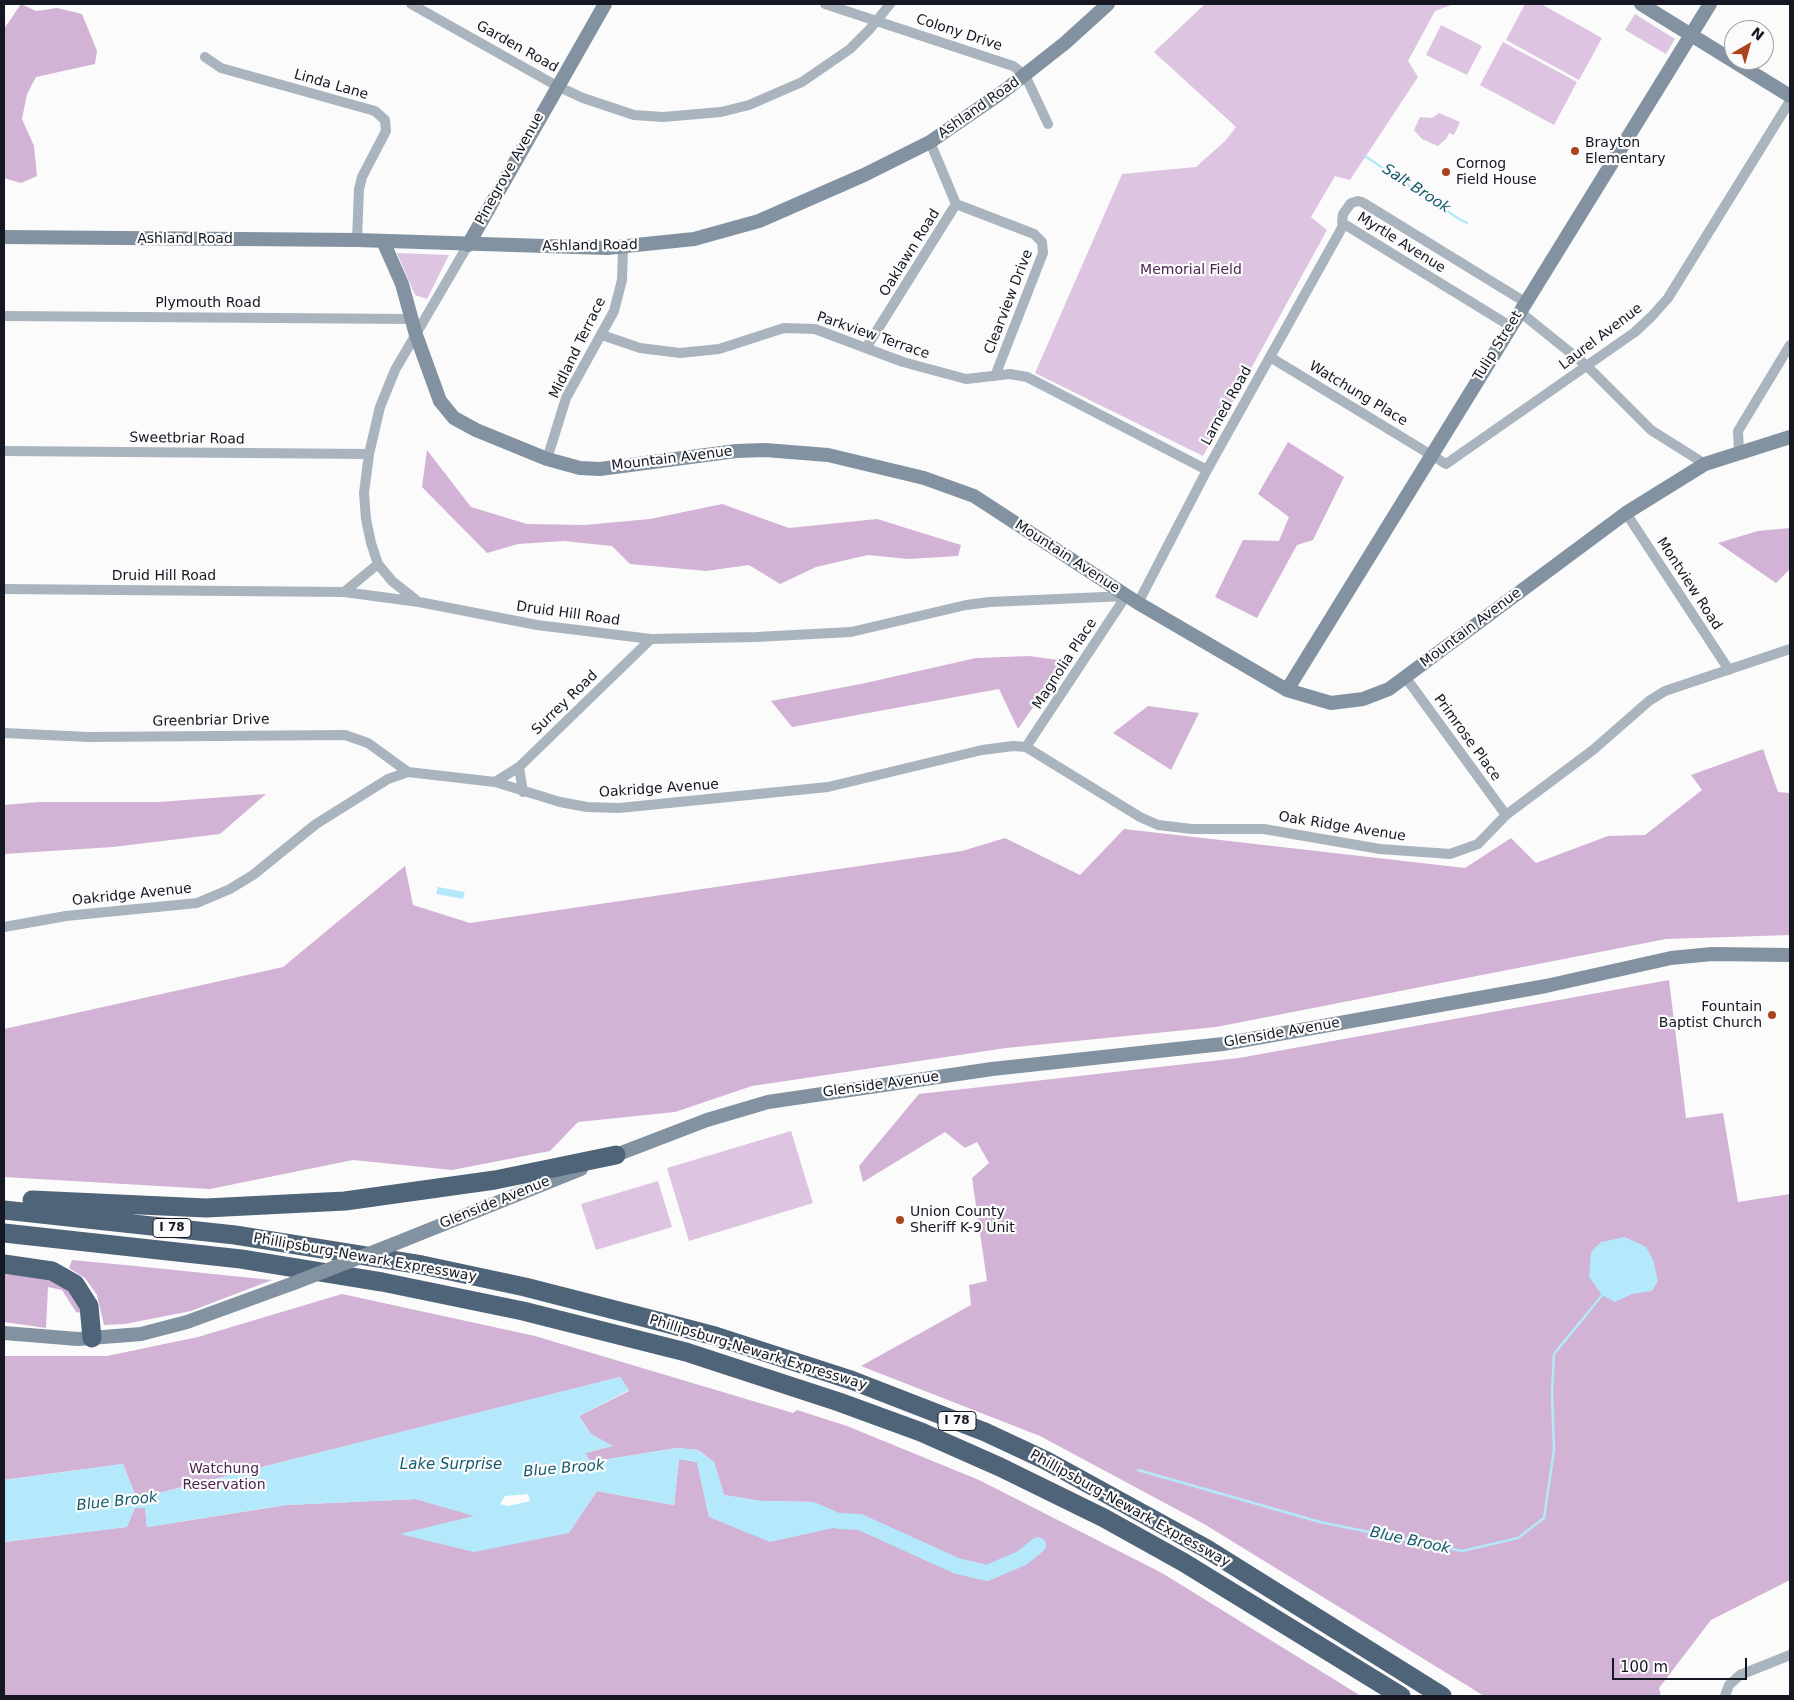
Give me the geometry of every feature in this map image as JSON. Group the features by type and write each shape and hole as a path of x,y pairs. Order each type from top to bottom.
{"highway":[{"path":"4,1199 173,1208 309,1204 390,1196 495,1180 616,1155"},
{"name":"Phillipsburg-Newark Expressway","path":"4,1210 234,1235 422,1265 525,1287 715,1336 851,1380 985,1432 1045,1460 1207,1549 1442,1696"},
{"name":"Phillipsburg-Newark Expressway","path":"4,1234 241,1259 391,1284 523,1311 686,1352 830,1399 921,1432 1000,1467 1104,1518 1183,1562 1401,1696"},
{"path":"4,1264 52,1271 74,1284 90,1306 92,1338"}],"main road":[{"name":"Pinegrove Avenue","path":"468,245 605,4"},
{"name":"Ashland Road","path":"4,237 357,240 468,245 623,248 694,239 759,221 864,175 930,142 974,114 1025,75 1108,4"},
{"path":"1641,4 1790,96"},
{"name":"Tulip Street","path":"1287,690 1710,4"},
{"name":"Mountain Avenue","path":"382,241 402,284 416,335 434,385 449,413 476,430 569,466 600,469 736,451 765,450 828,455 924,478 974,496 1132,600 1287,690 1316,700 1344,703 1380,693 1406,678 1626,513 1705,464 1790,437"},
{"name":"Glenside Avenue","path":"4,1333 60,1338 92,1338 141,1334 171,1326 294,1283 707,1120 768,1102 992,1069 1223,1044 1546,986 1671,958 1712,954 1790,955"}],"street":[{"name":"Garden Road","path":"411,4 557,86 583,98 634,115 663,117 721,112 767,98 802,82 850,49 877,21 890,4"},
{"name":"Colony Drive","path":"825,4 1013,66 1025,75"},
{"name":"Linda Lane","path":"205,57 221,68 375,111 385,120 386,131 362,177 359,189 357,240"},
{"path":"1025,75 1048,124"},
{"name":"Laurel Avenue","path":"1431,455 1446,464 1635,332 1668,298 1790,101"},
{"name":"Oaklawn Road","path":"866,348 956,204 930,142"},
{"name":"Myrtle Avenue","path":"1510,326 1344,224 1341,218 1351,203 1362,202 1522,307 1587,366 1651,430 1705,464"},
{"name":"Clearview Drive","path":"956,204 1034,234 1042,242 1044,253 995,376"},
{"name":"Larned Road","path":"1132,600 1344,224"},
{"name":"Pinegrove Avenue","path":"378,564 366,519 364,493 369,454 380,407 395,370 468,245"},
{"name":"Midland Terrace","path":"547,459 566,398 602,335 618,296 623,264 623,248"},
{"name":"Plymouth Road","path":"4,316 411,319"},
{"name":"Parkview Terrace","path":"602,335 640,348 690,352 719,349 744,342 773,330 805,328 825,331 903,362 966,379 1010,374 1027,377 1207,470"},
{"path":"1739,453 1738,430 1790,345"},
{"name":"Watchung Place","path":"1270,357 1431,455"},
{"name":"Sweetbriar Road","path":"4,451 369,454"},
{"name":"Montview Road","path":"1626,513 1729,670"},
{"path":"344,592 378,564 392,581 419,602"},
{"name":"Druid Hill Road","path":"4,589 344,592 419,602 537,625 652,639 756,637 851,632 966,605 990,602 1132,600"},
{"name":"Magnolia Place","path":"1026,747 1132,600"},
{"name":"Surrey Road","path":"494,782 519,767 652,639"},
{"name":"Oak Ridge Avenue","path":"1026,747 1140,817 1158,825 1176,828 1264,829 1380,849 1450,854 1478,844 1506,815 1593,750 1649,701 1665,691 1790,649"},
{"name":"Primrose Place","path":"1406,678 1506,815"},
{"name":"Greenbriar Drive","path":"4,733 89,737 345,735 368,743 408,772"},
{"name":"Oakridge Avenue","path":"4,927 66,916 197,903 230,889 253,875 316,824 388,779 408,772 494,782 523,792 587,807 619,808 828,787 982,750 1013,746 1026,747"},
{"path":"519,767 523,792"},
{"path":"1725,1696 1729,1685 1740,1675 1790,1655"}],"green space":[{"name":"Memorial Field","path":"1205,4 1454,4 1435,11 1408,61 1418,77 1350,180 1335,176 1311,217 1327,230 1203,456 1035,373 1122,174 1196,167 1225,141 1236,127 1154,52"},
{"path":"1525,4 1541,4 1602,38 1579,80 1506,40"},
{"path":"1635,14 1675,39 1666,54 1625,30"},
{"path":"1441,25 1482,46 1467,75 1426,55"},
{"path":"1503,42 1577,82 1554,125 1480,85"},
{"path":"1439,113 1460,122 1454,135 1449,133 1447,138 1438,146 1422,139 1414,130 1420,117 1432,118"},
{"path":"397,253 449,255 427,299 415,295"},
{"path":"791,1131 813,1203 689,1241 667,1168"},
{"path":"658,1181 672,1227 596,1250 581,1204"}],"shaded area":[{"path":"21,4 36,11 57,8 82,14 97,51 95,64 36,77 27,94 22,119 34,146 37,176 21,183 4,178 4,29"},
{"path":"1288,442 1344,477 1313,540 1297,545 1257,618 1215,597 1243,540 1279,541 1289,517 1258,494"},
{"path":"427,450 471,507 527,524 585,525 650,519 722,504 789,528 877,519 961,545 958,556 908,559 868,555 816,567 780,584 749,565 706,571 630,564 612,546 564,541 518,544 487,553 422,487"},
{"path":"1790,528 1790,569 1776,583 1718,543 1758,531"},
{"path":"1029,656 1065,661 1018,729 999,689 792,727 771,701 861,684 976,658"},
{"path":"1148,706 1199,713 1171,770 1113,733"},
{"path":"1763,749 1778,792 1790,793 1790,935 1666,939 1216,1027 1006,1048 752,1086 675,1112 578,1122 550,1151 452,1170 353,1160 210,1189 4,1177 4,1029 283,967 405,866 413,905 470,923 962,851 1005,838 1080,875 1124,829 1465,868 1511,838 1536,863 1608,836 1645,835 1702,790 1691,775"},
{"path":"266,794 220,834 113,847 4,854 4,805 39,802 159,802"},
{"path":"1669,980 1686,1118 1723,1113 1738,1202 1790,1194 1790,1580 1711,1620 1659,1688 1661,1696 1484,1696 1204,1524 1040,1436 861,1366 971,1305 969,1285 987,1281 972,1178 989,1163 977,1142 965,1148 945,1132 863,1182 859,1166 919,1094 1239,1058"},
{"path":"72,1260 272,1280 191,1311 125,1324 104,1325 97,1295 85,1278 69,1268"},
{"path":"4,1274 49,1277 72,1290 82,1313 76,1312 62,1290 48,1287 46,1328 4,1322"},
{"path":"342,1294 535,1336 793,1413 797,1410 847,1426 979,1480 1162,1573 1361,1696 4,1696 4,1542 126,1527 135,1508 145,1507 147,1527 286,1505 416,1499 476,1516 402,1534 569,1532 597,1491 674,1505 679,1459 697,1462 709,1517 814,1502 760,1501 724,1495 714,1462 698,1450 677,1448 590,1462 585,1453 612,1446 591,1434 579,1416 629,1391 620,1377 147,1496 136,1497 123,1464 4,1480 4,1356 107,1356 198,1337"}],"water":[{"path":"438,887 465,892 463,899 436,894"},
{"path":"1625,1237 1646,1247 1653,1260 1658,1281 1652,1291 1632,1294 1615,1302 1602,1295 1589,1277 1591,1252 1601,1242"},
{"name":"Lake Surprise","path":"620,1377 629,1390 579,1416 591,1434 613,1446 585,1453 590,1462 677,1448 698,1450 714,1462 724,1495 760,1501 814,1502 860,1522 770,1542 709,1517 697,1462 679,1459 674,1505 597,1491 569,1533 474,1552 400,1534 474,1516 416,1499 286,1505 147,1527 145,1508 135,1508 127,1527 4,1542 4,1480 123,1464 136,1497 147,1496","holes":["528,1494 530,1501 509,1506 500,1504 505,1496"]}],"waterway":[{"name":"Salt Brook","path":"1365,156 1467,223"},
{"name":"Blue Brook","path":"1138,1470 1320,1522 1462,1551 1518,1538 1544,1518 1554,1450 1552,1393 1554,1354 1603,1294"},
{"name":"Blue Brook","path":"838,1521 860,1522 957,1566 987,1573 1022,1558 1038,1545"}],"place":[{"name":"Brayton Elementary","path":"1575,151"},
{"name":"Cornog Field House","path":"1446,172"},
{"name":"Fountain Baptist Church","path":"1772,1015"},
{"name":"Union County Sheriff K-9 Unit","path":"900,1220"}],"park label":[{"name":"Watchung Reservation","path":"224,1478"}]}
